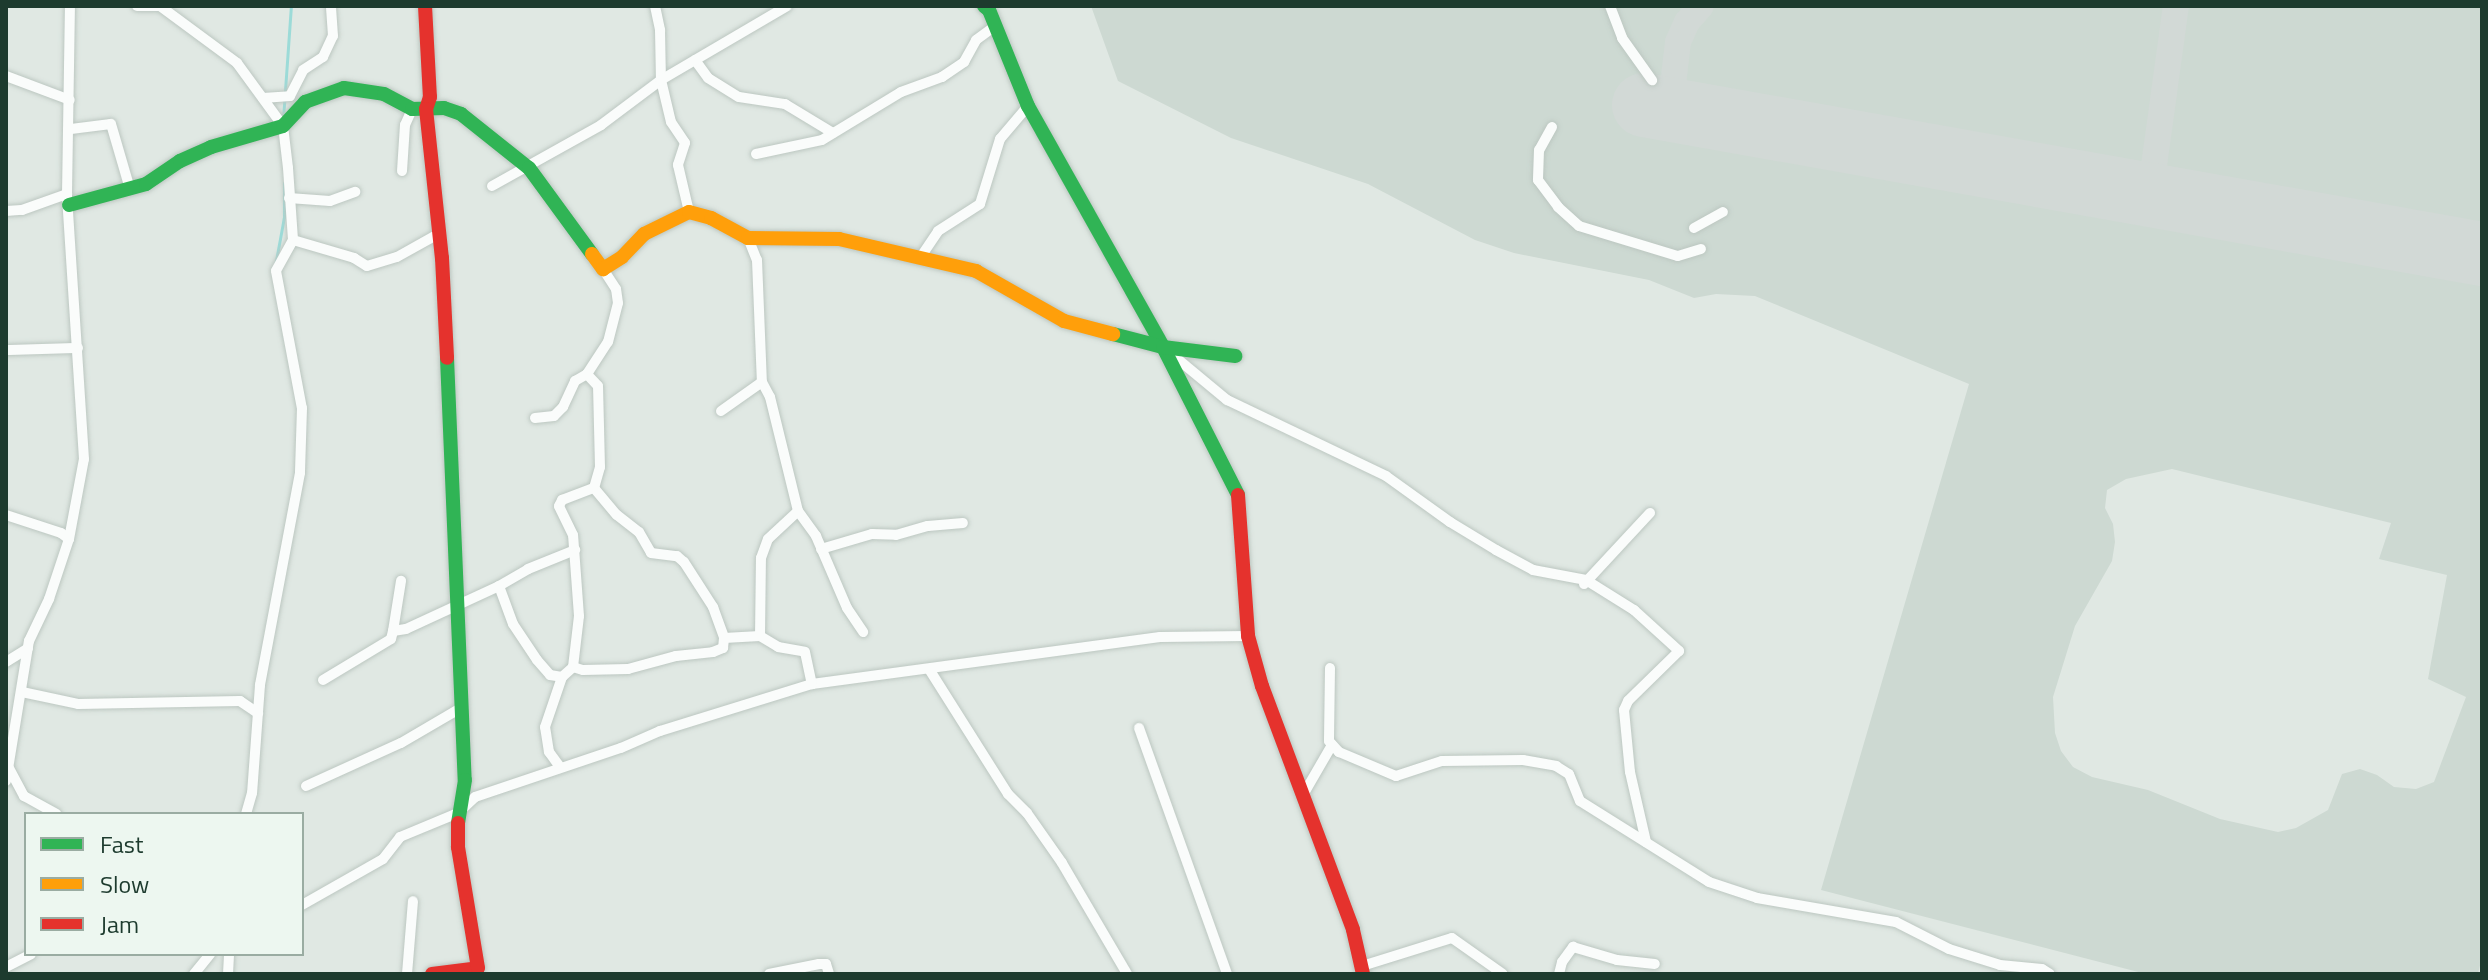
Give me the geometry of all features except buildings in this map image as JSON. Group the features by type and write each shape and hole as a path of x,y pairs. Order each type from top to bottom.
{"street":[{"path":"6,781 28,648 69,539 84,459 68,200 70,6"},
{"path":"137,6 161,6 237,63 283,126 293,240 276,271 302,408 300,473 260,685 252,793 247,812"},
{"path":"290,96 303,70 323,57 333,36 331,6"},
{"path":"402,171 405,125 430,97 425,6"},
{"path":"655,6 660,30 661,80 671,122 685,143 678,165 689,212"},
{"path":"492,186 601,125 661,80 787,6"},
{"path":"984,6 1028,106 1163,347 1238,494 1248,636 1262,686 1363,970 1452,938 1503,974"},
{"path":"1609,7 1622,38 1652,80"},
{"path":"756,154 788,145 808,145 901,92 957,68 976,40 994,27"},
{"path":"695,60 708,78 739,97 785,104 833,133"},
{"path":"6,76 70,100"},
{"path":"6,211 130,189 211,147 283,126 305,102 344,88 384,94 419,109 444,108 461,114 529,168 616,289 618,303 608,342 587,374 575,381 563,407 554,416 535,418"},
{"path":"263,98 290,96 305,102"},
{"path":"920,258 938,231 980,204 1000,139 1028,106"},
{"path":"419,109 440,233 465,780 458,813 458,847 478,971 432,974"},
{"path":"71,129 111,124 130,189"},
{"path":"1552,127 1539,150 1538,180 1558,207 1579,226 1678,256 1701,249"},
{"path":"289,198 330,201 355,192"},
{"path":"603,269 622,257 644,234 689,212 711,218 748,238 839,239 976,271 1064,321 1163,347 1235,356"},
{"path":"1694,228 1723,212"},
{"path":"293,240 354,258 367,266 397,257 440,233"},
{"path":"748,238 757,260 762,382 770,397 798,511 821,549 847,608 863,632"},
{"path":"1163,347 1227,400 1386,476 1450,522 1496,550 1533,570 1586,580 1634,610 1679,651 1628,701 1624,710 1630,772 1646,842"},
{"path":"6,350 78,348"},
{"path":"573,667 628,669 676,656 713,652 723,648 724,638 713,607 684,562 677,556 651,553 639,532 617,515 594,488 601,445 596,424 599,399 598,386 587,374"},
{"path":"721,411 762,382"},
{"path":"560,767 549,752 545,727 562,677 573,667 579,616 573,535 559,506 562,500 594,488"},
{"path":"760,636 761,558 768,539 798,511"},
{"path":"1584,584 1650,513"},
{"path":"6,515 61,533 69,539"},
{"path":"821,549 872,534 896,535 928,526 963,523"},
{"path":"393,631 406,629 499,586 528,569 575,550"},
{"path":"323,680 391,639 401,581"},
{"path":"1584,584 1608,593"},
{"path":"1584,584 1641,614 1675,645"},
{"path":"499,586 513,624 537,660 550,675 562,677"},
{"path":"724,638 760,636 778,647 805,652 812,684"},
{"path":"304,904 383,859 400,837 458,813 475,797 621,748 660,731 812,684 1160,637 1248,636"},
{"path":"6,662 28,648"},
{"path":"1330,668 1329,741 1339,752 1396,776 1442,761 1523,760 1556,766 1569,774 1580,801 1709,882 1757,898 1896,922 1949,949 2000,965 2042,969 2050,974"},
{"path":"929,669 1008,794 1027,813 1062,863 1127,974"},
{"path":"22,692 78,704 240,701 258,713"},
{"path":"306,786 413,737 461,708"},
{"path":"1139,728 1227,974"},
{"path":"1303,795 1332,745"},
{"path":"9,768 24,796 52,812"},
{"path":"407,974 413,901"},
{"path":"1559,974 1562,962 1573,947 1617,960 1655,964"},
{"path":"6,967 27,956"},
{"path":"194,974 208,956"},
{"path":"769,974 826,964 829,974"}],"shaded area":[{"path":"1091,6 2482,6 2482,957 2478,974 2146,974 1821,890 1969,384 1755,296 1716,294 1694,298 1649,280 1514,253 1475,240 1368,184 1231,138 1118,81","holes":["2172,469 2391,523 2379,559 2447,575 2428,679 2466,697 2434,782 2416,789 2394,787 2377,775 2360,769 2342,774 2328,810 2296,828 2278,832 2220,819 2148,790 2092,777 2073,767 2061,751 2055,733 2053,697 2075,626 2112,561 2115,542 2113,524 2105,508 2107,490 2126,479"]}],"waterway":[{"path":"283,119 291,6"},
{"path":"275,266 284,217 284,183"}],"taxiway":[{"path":"1670,110 1678,42 1687,22 1701,6"},
{"path":"2150,195 2176,6"}],"runway":[{"path":"1644,105 2482,254"}],"traffic: fast":[{"path":"984,6 989,10 1028,106 1163,347 1238,495"},
{"path":"69,205 146,184 180,161 211,147 283,126 305,102 344,88 384,94 412,109 444,108 461,114 529,168 592,254"},
{"path":"1113,334 1163,347 1235,356"},
{"path":"447,358 465,780 458,823"}],"traffic: slow":[{"path":"592,254 603,269 622,257 644,234 689,212 711,218 748,238 839,239 976,271 1064,321 1113,334"}],"traffic: jam":[{"path":"425,6 430,97 426,109 442,258 447,358"},
{"path":"1238,495 1248,636 1262,686 1353,930 1363,974"},
{"path":"432,974 478,968 458,847 458,823"}]}
